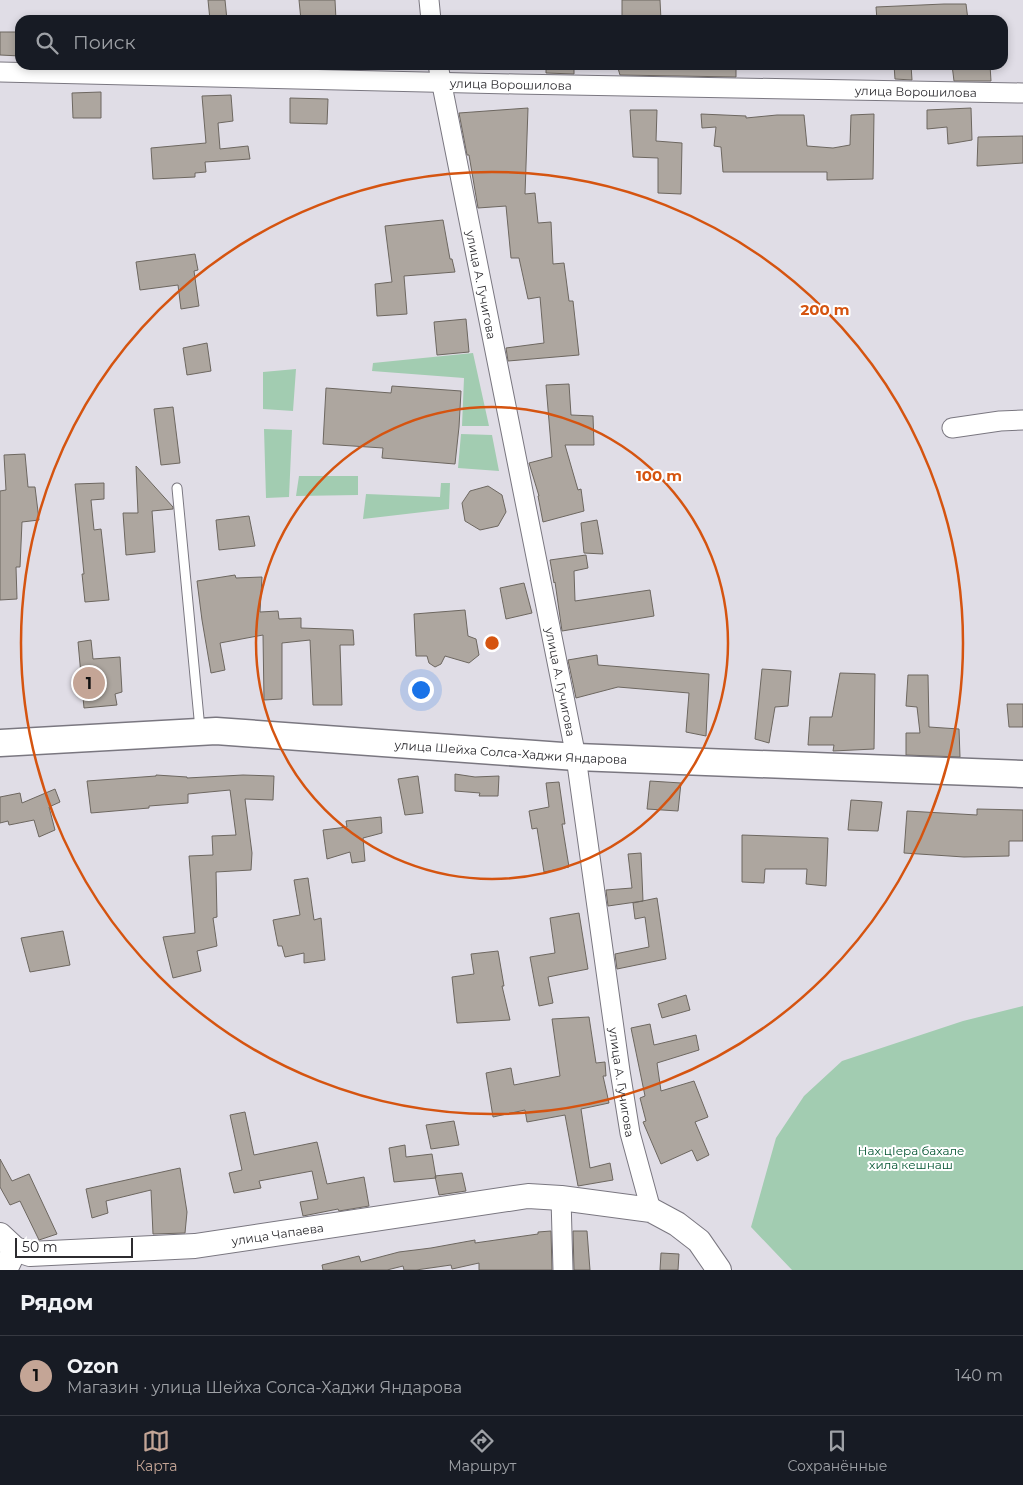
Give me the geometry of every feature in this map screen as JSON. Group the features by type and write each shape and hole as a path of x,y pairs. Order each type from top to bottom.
{"main road":[{"name":"улица Шейха Солса-Хаджи Яндарова","path":"0,743 216,731 576,757 1023,774"}],"street":[{"path":"429,0 431,15"},
{"name":"улица Ворошилова","path":"0,72 439,73 515,84 1023,93"},
{"name":"улица А. Гучигова","path":"439,73 576,757 630,1134 651,1210"},
{"path":"952,428 1000,421 1023,420"},
{"name":"улица Чапаева","path":"8,1242 30,1254 195,1246 528,1196 561,1198 651,1210"},
{"path":"561,1198 563,1270"},
{"path":"651,1210 677,1224 699,1241 719,1270"},
{"path":"5,1270 8,1242"}],"lane":[{"path":"177,488 200,732"}],"green space":[{"path":"473,353 489,426 462,426 464,378 372,371 373,363"},
{"path":"296,369 293,411 263,409 263,372"},
{"path":"264,429 292,430 289,497 266,498"},
{"path":"461,434 492,435 499,471 458,468"},
{"path":"299,476 358,476 358,495 296,496"},
{"path":"441,483 450,483 449,509 363,519 366,494 440,497"},
{"name":"Нах цIера бахале хила кешнаш","path":"1023,1006 1023,1270 792,1270 751,1227 776,1138 804,1096 842,1061 963,1021"}],"building":[{"path":"208,0 225,0 226,15 210,15"},
{"path":"299,0 335,0 336,15 300,15"},
{"path":"622,0 660,0 661,15 622,15"},
{"path":"966,4 967,15 877,15 876,7"},
{"path":"0,32 15,32 15,56 0,55"},
{"path":"546,70 574,70 574,74 546,73"},
{"path":"618,70 736,70 736,77 620,75"},
{"path":"894,70 911,70 912,80 895,79"},
{"path":"953,70 990,70 991,81 954,81"},
{"path":"101,92 101,118 73,118 72,93"},
{"path":"231,95 233,121 218,123 220,149 248,146 250,159 205,162 206,172 195,173 195,177 153,179 151,148 206,143 202,96"},
{"path":"290,98 328,99 327,124 290,123"},
{"path":"528,108 525,194 535,193 538,223 551,222 553,264 564,263 569,301 573,301 579,355 508,361 506,348 544,343 540,297 528,299 519,258 511,258 506,206 478,208 469,155 467,155 459,113"},
{"path":"971,108 972,140 948,144 947,127 927,129 927,110"},
{"path":"630,110 657,110 656,141 682,143 681,194 658,193 658,158 633,157"},
{"path":"701,114 746,116 746,118 804,115 807,146 833,148 850,145 851,115 874,114 873,179 827,180 827,172 723,172 721,147 714,146 716,127 702,128"},
{"path":"1023,136 1023,163 977,166 978,137"},
{"path":"443,220 450,259 452,259 455,272 404,276 407,314 377,316 375,284 392,282 385,226"},
{"path":"195,254 198,270 194,271 199,306 181,309 178,285 140,290 136,262"},
{"path":"466,319 469,352 437,355 434,322"},
{"path":"207,343 211,371 187,375 183,348"},
{"path":"569,384 571,415 593,416 594,445 565,445 578,490 581,489 584,511 543,522 539,496 529,463 552,457 546,385"},
{"path":"392,386 461,391 455,464 382,458 383,448 323,444 326,388 391,393"},
{"path":"173,407 180,463 161,465 154,409"},
{"path":"25,454 28,487 35,487 39,520 22,522 20,567 16,567 17,599 0,600 0,491 6,490 4,455"},
{"path":"136,466 173,509 152,511 155,552 126,555 123,513 138,513"},
{"path":"104,483 104,499 91,500 94,530 101,529 109,600 85,602 75,484"},
{"path":"488,486 502,495 506,512 498,526 480,530 465,521 462,503 470,491"},
{"path":"249,516 255,546 219,550 216,520"},
{"path":"597,520 603,554 584,553 581,523"},
{"path":"586,555 588,568 574,571 575,601 650,590 654,616 562,631 550,560"},
{"path":"235,575 236,578 262,577 260,612 278,611 279,619 301,618 301,628 353,630 354,645 340,645 342,705 313,705 310,640 282,643 282,699 264,700 263,635 220,643 225,670 211,673 197,581"},
{"path":"524,583 532,613 506,619 500,588"},
{"path":"465,610 468,636 476,639 479,655 469,663 445,656 441,664 435,667 429,663 427,656 416,656 414,614"},
{"path":"91,640 93,659 120,657 122,692 115,694 117,705 84,708 78,642"},
{"path":"597,655 598,665 709,674 706,736 686,732 689,693 618,687 576,698 568,660"},
{"path":"762,669 791,671 788,706 775,707 769,743 755,739"},
{"path":"840,673 875,674 874,749 833,751 834,745 808,745 810,717 832,717"},
{"path":"908,675 928,675 929,727 959,729 960,757 906,755 906,733 920,733 917,707 906,706"},
{"path":"1007,704 1023,704 1023,727 1009,727"},
{"path":"455,774 475,777 499,776 498,796 479,796 480,793 455,791"},
{"path":"156,775 187,778 243,775 274,776 273,800 245,799 252,853 251,870 216,872 217,917 213,918 217,946 197,951 201,971 173,978 163,937 195,933 189,856 213,855 212,836 236,835 230,790 188,794 188,803 91,813 87,781"},
{"path":"418,776 423,813 405,815 398,779"},
{"path":"650,781 681,783 678,811 647,809"},
{"path":"559,782 565,824 562,824 569,867 544,872 537,828 532,829 529,811 549,807 546,783"},
{"path":"55,789 60,802 49,807 55,830 39,837 34,820 9,825 8,821 0,823 0,797 20,793 22,803"},
{"path":"851,800 882,802 878,831 848,830"},
{"path":"977,809 1023,810 1023,841 1009,841 1009,856 964,857 904,853 907,811 977,815"},
{"path":"381,817 382,833 363,838 365,861 352,863 350,852 327,859 323,830 347,827 346,821"},
{"path":"742,835 828,838 826,886 806,884 807,869 765,869 764,883 742,882"},
{"path":"641,853 643,901 608,906 606,890 632,888 628,854"},
{"path":"308,878 314,920 321,918 325,960 304,963 304,953 285,957 282,946 278,946 273,920 300,915 294,880"},
{"path":"657,898 666,959 617,969 615,954 649,947 645,917 635,919 633,903"},
{"path":"579,913 588,969 548,977 553,1003 539,1006 530,957 555,953 550,918"},
{"path":"63,931 70,965 30,972 21,938"},
{"path":"498,951 504,986 502,986 510,1020 457,1023 452,977 474,974 471,954"},
{"path":"686,995 690,1010 662,1018 658,1004"},
{"path":"589,1017 596,1063 605,1062 606,1076 603,1076 609,1103 581,1109 590,1168 610,1163 613,1180 578,1186 565,1115 527,1122 525,1110 493,1117 486,1073 511,1068 514,1085 560,1076 552,1019"},
{"path":"650,1024 654,1045 696,1035 699,1050 657,1063 661,1091 694,1081 708,1117 695,1122 709,1155 697,1161 692,1150 661,1164 643,1122 646,1121 640,1098 645,1096 631,1028"},
{"path":"245,1112 254,1155 317,1142 327,1184 364,1177 369,1206 339,1211 338,1209 303,1216 300,1202 318,1199 312,1171 259,1181 261,1188 234,1193 229,1173 242,1170 230,1115"},
{"path":"454,1121 459,1145 431,1149 426,1125"},
{"path":"405,1145 406,1157 432,1154 436,1178 394,1182 389,1148"},
{"path":"0,1159 12,1181 29,1174 57,1234 39,1240 20,1201 10,1205 0,1187"},
{"path":"180,1168 187,1212 185,1233 153,1234 151,1190 106,1201 108,1213 92,1218 86,1189"},
{"path":"462,1173 466,1191 439,1195 435,1176"},
{"path":"551,1231 552,1270 479,1270 479,1263 452,1269 451,1265 416,1270 404,1270 403,1266 387,1270 323,1270 322,1265 359,1256 361,1262 399,1252"},
{"path":"573,1231 587,1231 590,1270 574,1270"},
{"path":"661,1253 679,1254 678,1270 660,1270"}],"place":[{"name":"Ozon","path":"89,683"}]}
